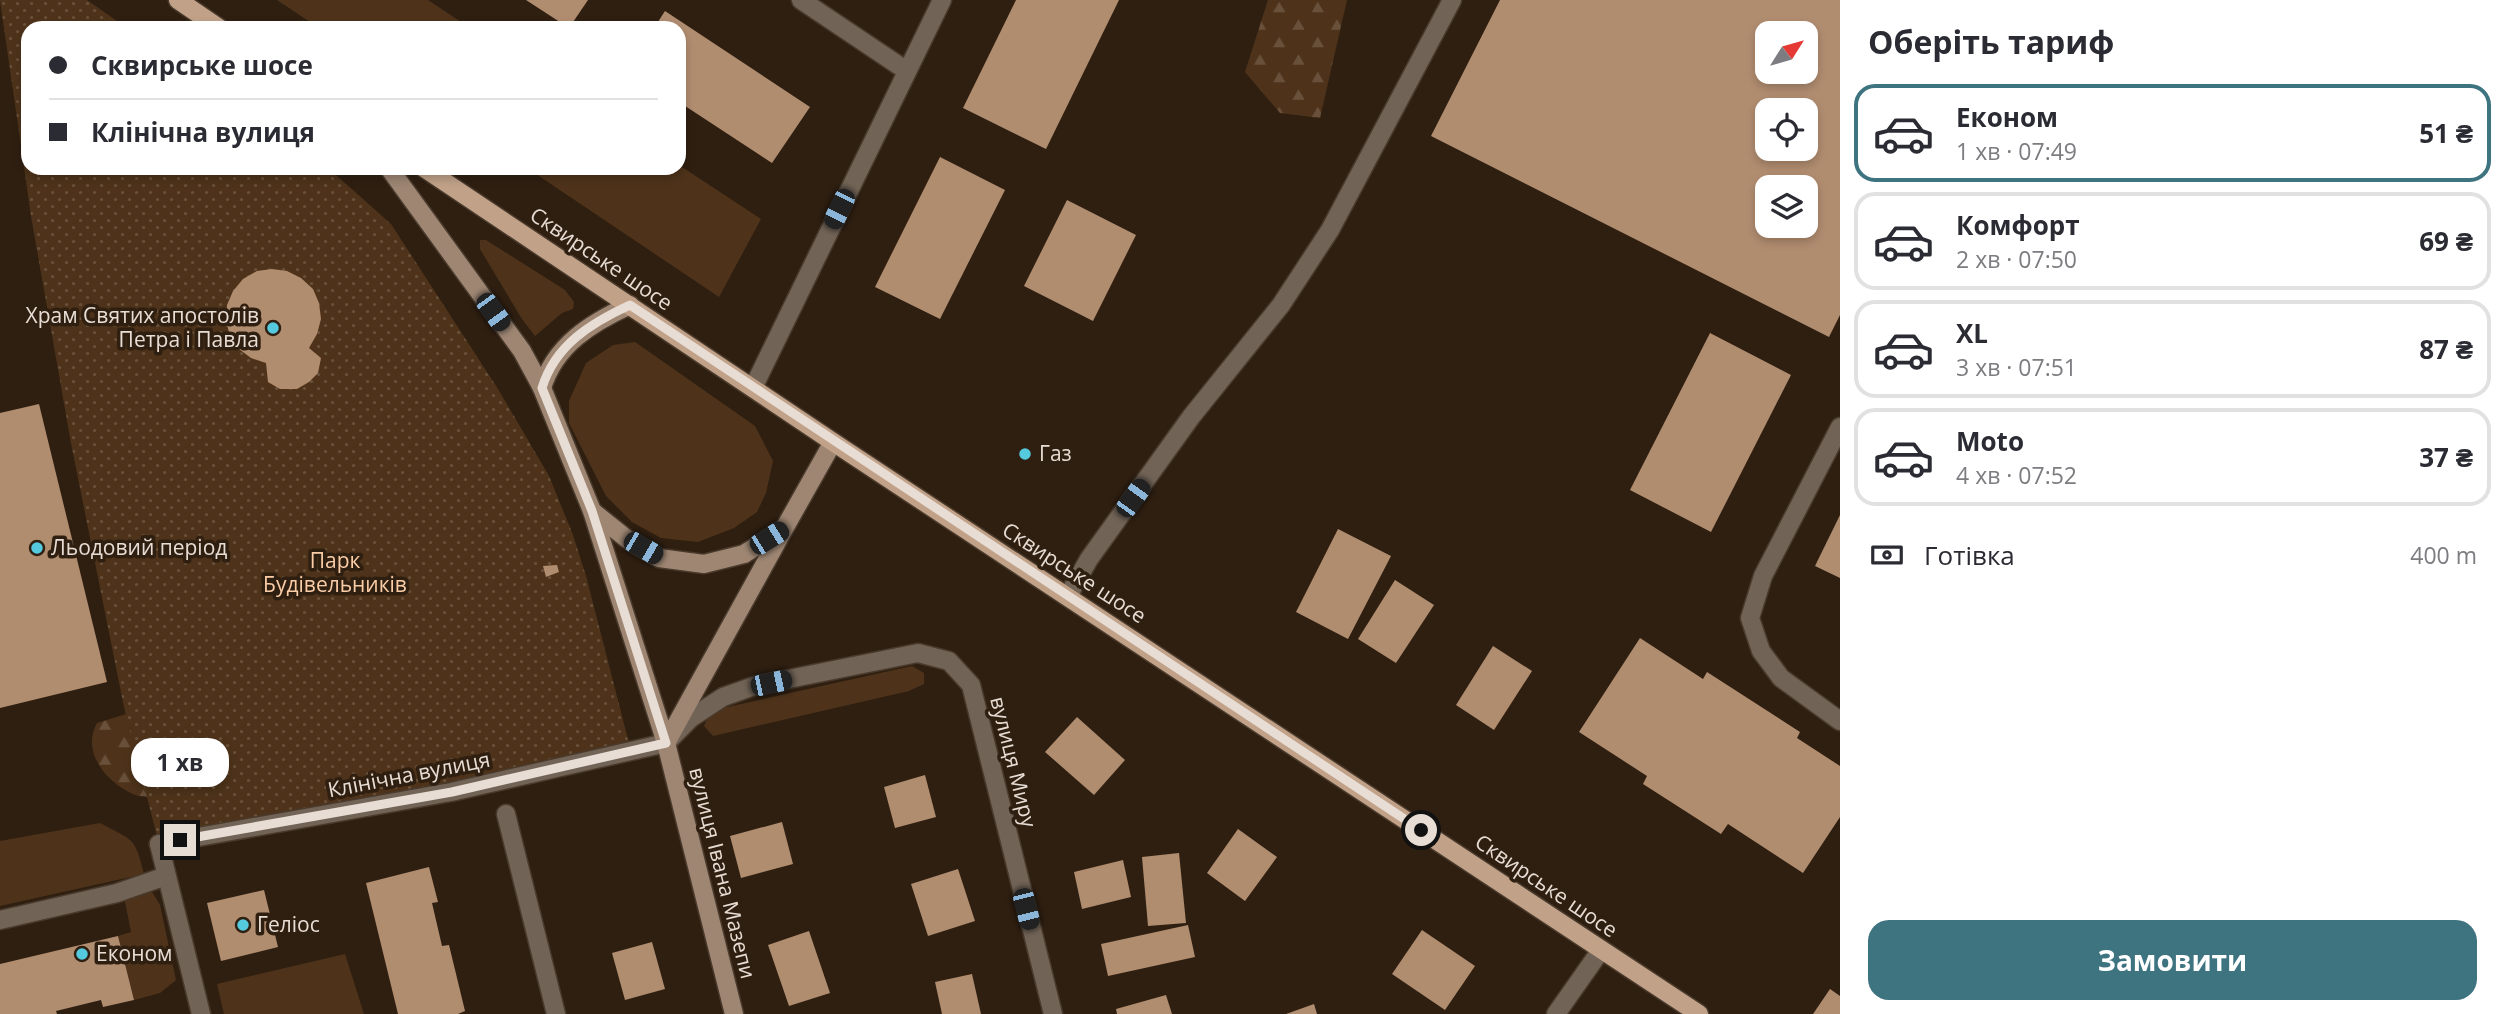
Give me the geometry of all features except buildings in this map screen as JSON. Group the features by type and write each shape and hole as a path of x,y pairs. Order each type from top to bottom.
{"main road":[{"path":"178,0 209,21"},
{"name":"Сквирське шосе","path":"435,175 833,442 1699,1014"}],"street":[{"path":"801,0 906,71"},
{"path":"753,388 942,0"},
{"path":"1068,596 1089,559 1191,417 1281,304 1331,230 1452,0"},
{"name":"вулиця Івана Мазепи","path":"394,175 522,351 542,388 592,511 666,743 734,1014"},
{"path":"542,388 548,369 578,335 602,318 630,305"},
{"path":"1840,427 1763,576 1749,618 1761,651 1781,678 1840,721"},
{"path":"666,743 833,442"},
{"path":"592,511 627,539 659,558 704,564 744,554 784,528"},
{"name":"вулиця Миру","path":"666,743 691,718 723,697 754,686 918,653 949,661 971,685 1053,1014"},
{"name":"Клінічна вулиця","path":"166,876 159,844 452,792 666,743"},
{"path":"506,814 556,1014"},
{"path":"0,920 117,893 166,876 201,1014"},
{"path":"1556,1014 1601,950"}],"green space":[{"name":"Парк Будівельників","path":"0,0 87,0 117,21 21,21 21,146"},
{"path":"277,0 428,0 460,21 308,21"},
{"path":"1268,0 1347,0 1320,118 1280,113 1245,72"},
{"path":"686,170 761,219 719,297 537,175 686,175"},
{"name":"Парк Будівельників","path":"25,175 336,175 391,224 498,389 549,476 586,576 631,751 159,844 124,707 71,443"},
{"path":"480,240 486,240 565,290 574,302 573,309 562,313 535,336 480,249"},
{"path":"635,342 755,426 773,461 766,493 757,512 734,528 698,542 661,538 632,522 606,496 569,423 569,401 586,363 613,345"},
{"path":"912,666 924,673 924,684 909,691 713,736 704,726 708,716 723,708"},
{"path":"133,712 155,797 138,796 123,789 106,774 94,755 93,734 97,723"},
{"path":"100,823 131,841 138,853 144,874 0,906 0,841"},
{"path":"152,892 160,905 176,980 160,993 134,1000 118,936 131,932 124,897"},
{"path":"345,954 364,1014 224,1014 217,984"}],"place":[{"name":"Храм Святих апостолів Петра і Павла","path":"273,328"},
{"name":"Газ","path":"1025,454"},
{"name":"Льодовий період","path":"37,548"},
{"name":"Геліос","path":"243,925"},
{"name":"Економ","path":"82,954"}],"route":[{"path":"180,840 452,792 666,743 592,511 542,388 548,369 578,335 602,318 630,305 1421,830"}]}
